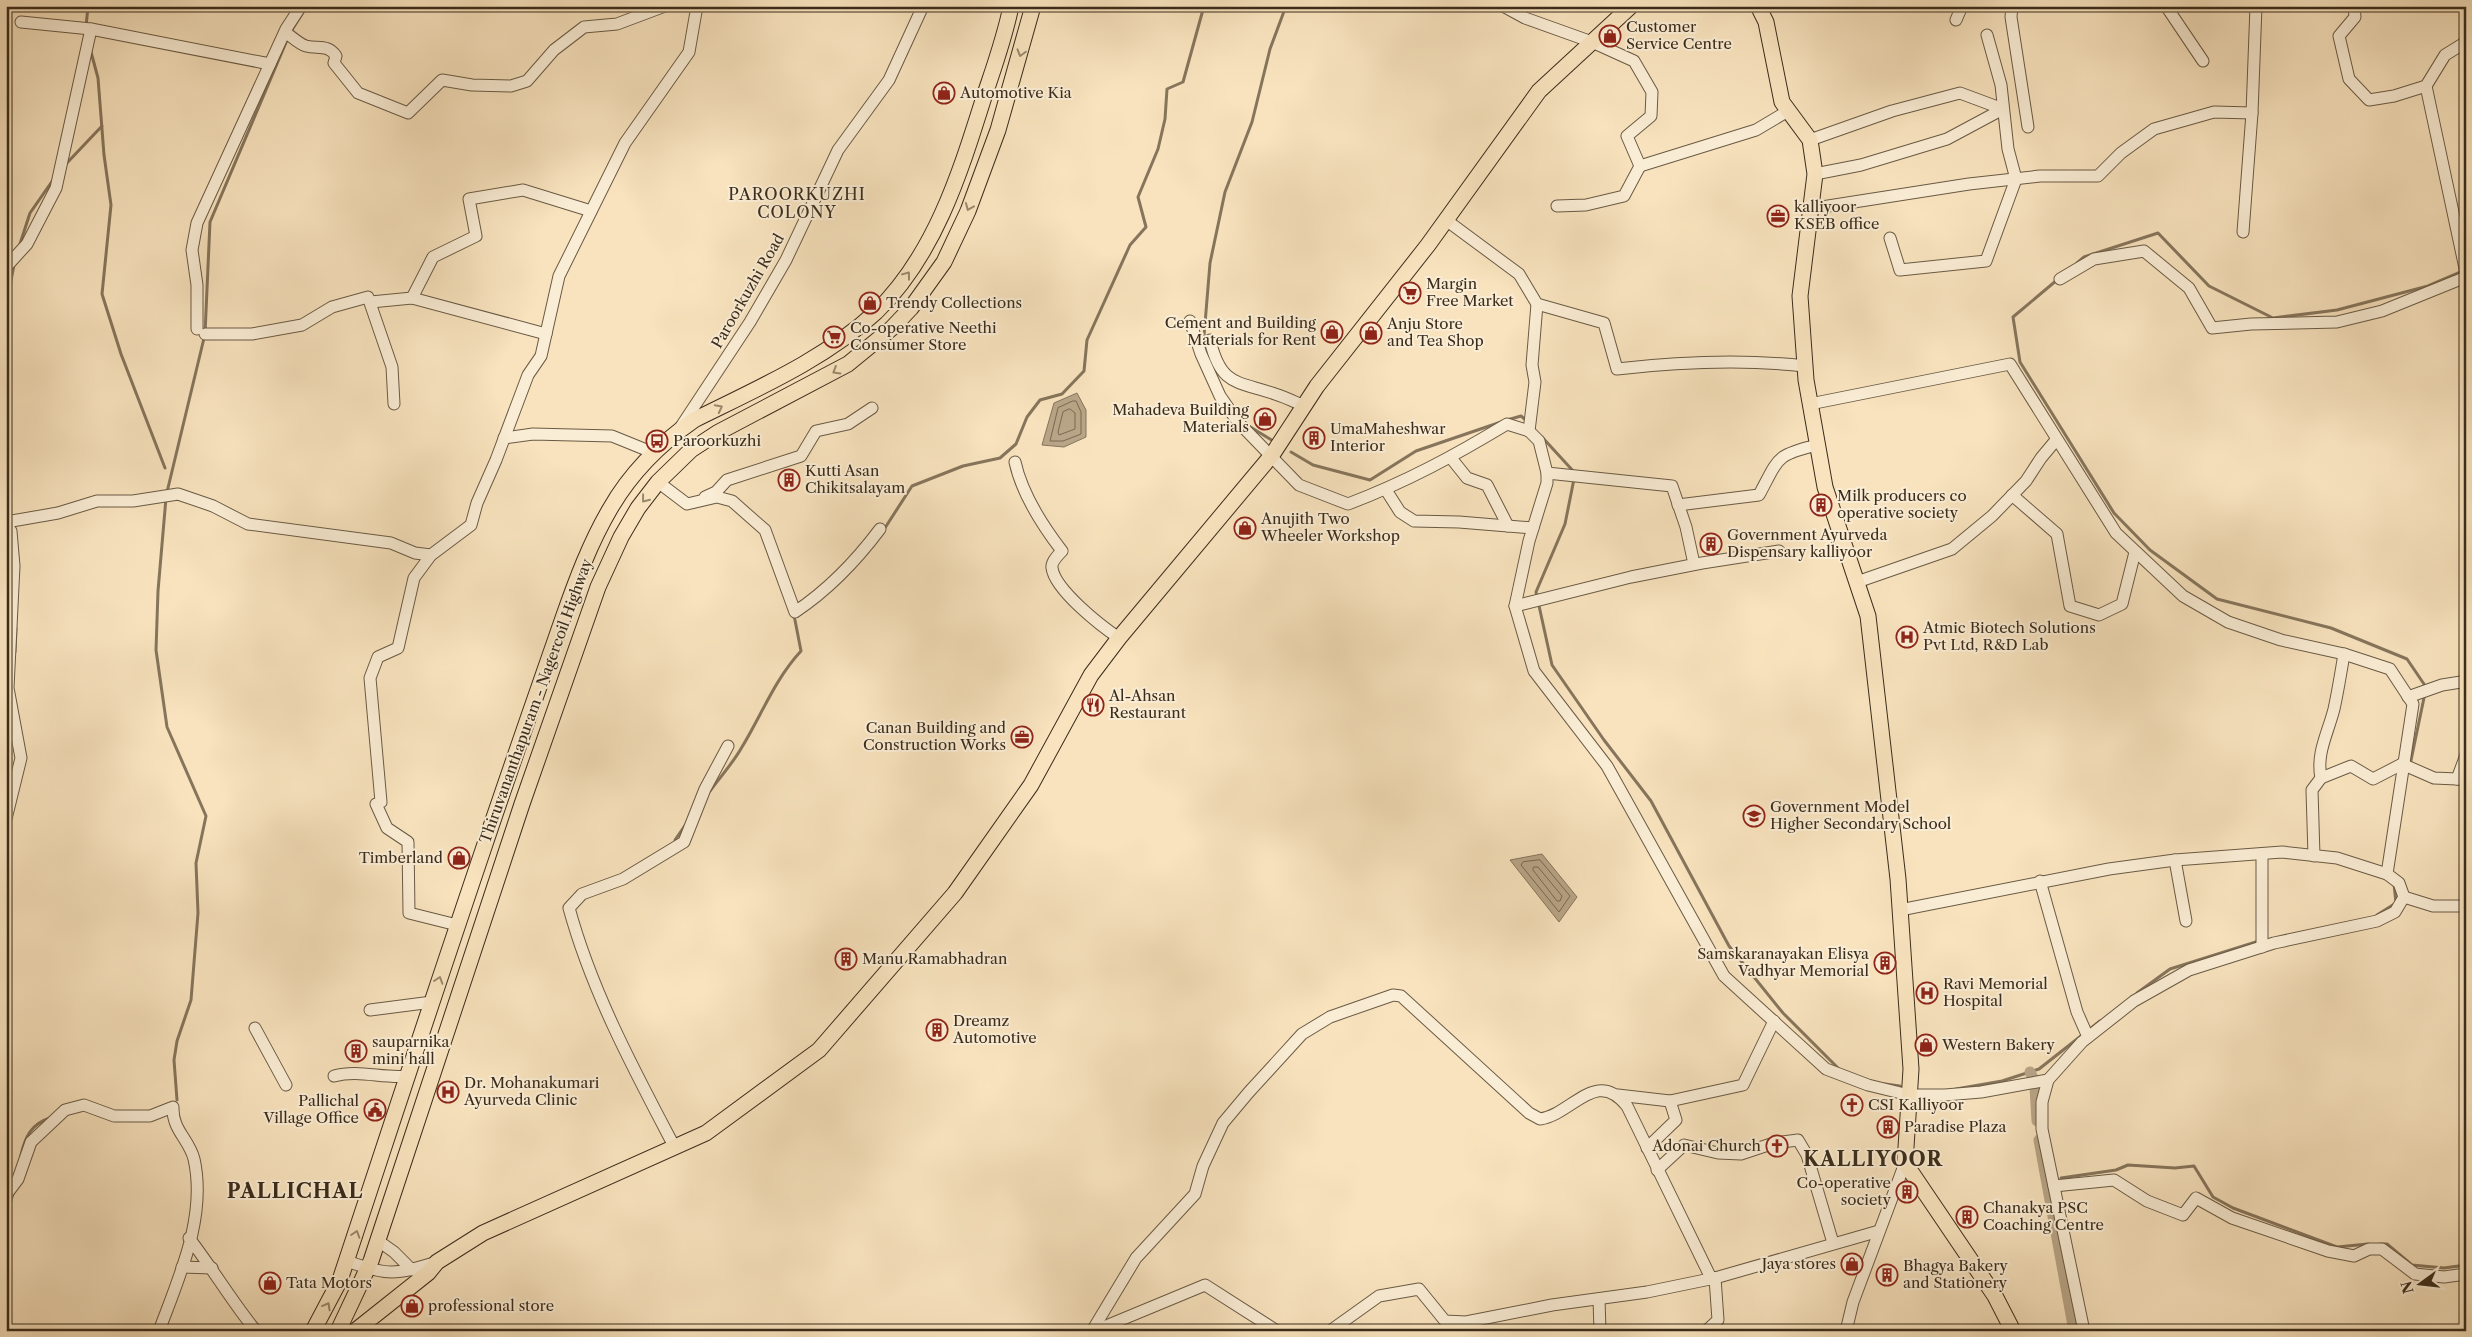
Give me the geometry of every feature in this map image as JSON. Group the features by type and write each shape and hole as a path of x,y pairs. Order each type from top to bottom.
{"main road":[{"name":"Thiruvananthapuram - Nagercoil Highway","path":"313,1331 340,1280 457,925 578,578 609,510 654,453 678,431 694,420 789,371 836,344 875,312 909,273 923,252 949,200 971,141 1011,6"},
{"name":"Thiruvananthapuram - Nagercoil Highway","path":"338,1331 367,1268 377,1240 472,951 598,587 621,536 638,508 658,482 691,450 717,433 848,364 892,328 912,308 944,262 968,211 998,130 1033,6"},
{"path":"355,1331 428,1273 437,1262 483,1233 510,1223 674,1146 706,1133 819,1050 955,893 1031,785 1091,676 1119,638 1272,455 1317,386 1446,220 1539,91 1630,6"},
{"path":"1758,6 1766,22 1782,102 1810,140 1816,174 1810,208 1800,296 1804,366 1825,487 1868,616 1900,910 1911,1069 1905,1163 1995,1296 2013,1331"}],"street":[{"path":"301,6 285,32 198,224 192,250 201,332 252,334 302,326 332,307 368,297 392,367 394,404"},
{"path":"285,32 305,46 318,46 332,50 336,56 334,63 358,93 408,113 442,80 472,85 511,86 527,81 554,50 584,27 617,24 664,6"},
{"path":"457,925 409,913 408,842 386,828 376,804 381,802 370,678 378,657 398,648 414,578 431,555 471,524 477,503 528,375 541,356 559,276 625,143 689,52 698,6"},
{"name":"Paroorkuzhi Road","path":"678,431 750,322 786,260 838,150 889,80 923,6"},
{"path":"1503,6 1525,18 1592,42 1634,61 1652,92 1651,116 1627,136 1640,166"},
{"path":"1956,20 1962,6"},
{"path":"2012,6 2011,16 2028,127"},
{"path":"2166,6 2203,61"},
{"path":"2244,232 2252,113 2256,6"},
{"path":"2354,6 2355,17 2339,36 2349,79 2369,100 2394,96 2426,86 2445,55 2466,42"},
{"path":"21,22 91,29 270,64"},
{"path":"6,267 27,244 56,188 91,29"},
{"path":"1890,238 1900,270 1986,261 2016,179 2008,149 2001,85 1987,35"},
{"path":"2426,86 2466,273"},
{"path":"1810,140 1892,111 1960,93 2003,109"},
{"path":"1816,174 1861,166 1947,139 2003,109"},
{"path":"1556,206 1586,205 1624,196 1640,166 1756,130 1788,110"},
{"path":"1810,208 2040,176 2098,176 2121,153 2154,130 2214,112 2252,113"},
{"path":"412,298 433,257 476,236 469,199 523,190 591,211"},
{"path":"1446,220 1519,274 1537,304 1532,366 1536,382 1529,430"},
{"path":"2060,279 2094,259 2144,251 2189,288 2212,328 2251,324 2337,322 2382,311 2466,277"},
{"path":"371,302 412,298 546,334"},
{"path":"1537,304 1604,323 1617,369 1668,363 1756,362 1804,366"},
{"path":"1190,321 1201,354 1220,396 1238,422 1299,485 1348,504 1386,490 1451,458 1507,424 1529,430 1540,441 1547,473 1547,483 1533,528 1515,606 1534,671 1607,766 1724,976 1826,1069 1868,1085 1909,1095 1981,1092 2048,1080"},
{"path":"1210,340 1213,354 1235,384 1275,394 1304,406"},
{"path":"1810,404 2010,364 2116,533 2183,596 2228,622 2281,640 2344,654 2390,669 2413,704 2387,874"},
{"path":"687,504 716,492 727,480 736,476 801,456 816,431 848,424 872,408"},
{"path":"504,438 534,434 612,436 654,453"},
{"path":"1857,582 1952,549 2026,481 2056,440"},
{"path":"1678,505 1759,495 1779,457 1792,451 1817,445"},
{"path":"1451,458 1467,478 1487,485 1508,526"},
{"path":"1014,462 1025,492 1062,551 1053,562 1052,568 1056,575 1064,588 1091,618 1119,638"},
{"path":"1547,473 1672,486 1694,564"},
{"path":"658,482 687,504"},
{"path":"1386,490 1400,512 1414,521 1533,528"},
{"path":"6,819 20,758 8,688 14,566 10,522 58,513 98,501 132,501 159,495 178,494 213,506 248,524 391,543 415,553 431,555"},
{"path":"2012,495 2058,534 2070,606 2099,615 2122,604 2135,552"},
{"path":"687,504 717,497 732,501 765,530 795,612 818,597 869,545 880,529"},
{"path":"1515,606 1694,564 1779,551"},
{"path":"2322,778 2319,765 2320,750 2334,709 2344,654"},
{"path":"2408,697 2442,685 2461,682 2466,686"},
{"path":"674,1146 619,1041 576,934 570,908 582,894 624,879 684,842 705,789 728,746"},
{"path":"2403,764 2434,778 2462,780 2466,755"},
{"path":"2314,856 2312,790 2322,778 2351,766 2373,779 2403,764"},
{"path":"1900,910 2040,881 2175,860 2282,852 2336,858 2387,874 2399,883 2404,897"},
{"path":"2262,854 2262,947"},
{"path":"2175,860 2186,920"},
{"path":"2040,881 2088,1037"},
{"path":"2404,897 2433,906 2466,906"},
{"path":"2084,1331 2042,1128 2042,1102 2048,1080 2088,1037 2134,1001 2188,970 2262,947 2377,921 2395,912 2404,897"},
{"path":"1093,1331 1136,1258 1195,1194 1203,1166 1223,1123 1302,1034 1330,1017 1393,995 1401,996 1529,1113 1540,1119 1595,1091 1608,1090 1618,1094 1670,1101 1743,1085 1774,1021"},
{"path":"370,1010 432,1002"},
{"path":"255,1028 286,1085"},
{"path":"334,1076 356,1072 387,1077 408,1076"},
{"path":"1618,1094 1627,1106 1710,1276 1715,1278"},
{"path":"1647,1148 1676,1120 1670,1101"},
{"path":"6,1196 18,1179 31,1142 65,1110 84,1106 114,1116 150,1116 173,1107 173,1120 194,1158 198,1200 182,1267 159,1331"},
{"path":"1657,1170 1684,1145 1718,1153 1741,1154 1774,1143 1798,1140 1807,1155 1832,1243"},
{"path":"1846,1331 1853,1302 1905,1163"},
{"path":"2054,1186 2114,1180 2146,1201 2183,1215 2196,1198 2232,1218 2328,1251 2354,1256 2369,1250 2382,1249 2414,1274 2444,1277 2466,1274"},
{"path":"1330,1331 1379,1296 1419,1290 1445,1321 1466,1322 1552,1305 1647,1292 1715,1278 1879,1231"},
{"path":"189,1238 212,1268 234,1304 256,1331"},
{"path":"377,1240 394,1252 412,1270"},
{"path":"346,1261 387,1274 412,1270 437,1262"},
{"path":"182,1267 212,1268"},
{"path":"1706,1331 1718,1320 1715,1278"},
{"path":"1093,1331 1205,1285 1277,1331"},
{"path":"1599,1299 1600,1331"}],"water":[{"path":"1077,393 1086,410 1086,437 1064,447 1042,445 1054,403"},
{"path":"1542,854 1577,897 1559,922 1510,860"}],"waterway":[{"path":"86,27 88,6"},
{"path":"167,492 205,334 210,222 290,33 307,6"},
{"path":"883,531 912,486 963,466 1000,458 1016,444 1027,417 1040,400 1062,394 1084,371 1087,340 1130,245 1146,227 1138,197 1158,149 1165,119 1167,89 1183,82 1204,6"},
{"path":"1206,343 1204,336 1210,263 1225,192 1252,122 1270,49 1286,6"},
{"path":"91,52 98,78 104,155 111,205 102,294 121,354 165,468"},
{"path":"65,165 102,126"},
{"path":"19,247 30,213 53,180"},
{"path":"2077,263 2084,257 2158,233 2209,286 2273,318 2337,310 2428,286 2463,271"},
{"path":"6,306 14,265"},
{"path":"2057,280 2013,317 2020,362 2114,513 2150,550 2217,599 2331,628 2407,659 2426,687"},
{"path":"1507,420 1521,416 1528,422"},
{"path":"1291,452 1313,465 1370,480 1416,451 1501,422"},
{"path":"1247,425 1275,442"},
{"path":"1542,437 1575,473"},
{"path":"1574,479 1565,524 1536,592 1552,665 1604,740 1651,801 1729,946 1783,1013 1840,1070"},
{"path":"166,498 158,591 156,650 167,727 206,816 196,863 198,913 191,1000 177,1041 174,1060 177,1100"},
{"path":"6,507 10,518"},
{"path":"710,791 731,764 776,685 801,651 794,615"},
{"path":"15,652 16,628"},
{"path":"2410,765 2425,693"},
{"path":"6,834 10,820"},
{"path":"675,840 686,824"},
{"path":"2377,915 2396,903 2394,884"},
{"path":"2137,993 2170,969 2259,941"},
{"path":"1956,1089 2002,1081 2039,1069 2100,1021"},
{"path":"2030,1072 2033,1078"},
{"path":"1885,1084 1900,1086"},
{"path":"2035,1088 2037,1121"},
{"path":"21,1155 30,1132 38,1124 50,1118"},
{"path":"2039,1140 2074,1331"},
{"path":"2061,1178 2116,1170 2128,1165 2175,1168 2194,1166 2213,1197 2233,1208 2337,1247 2368,1244"},
{"path":"6,1219 13,1193"},
{"path":"2380,1244 2387,1244 2412,1265 2444,1268 2466,1265"}],"place":[{"name":"Customer Service Centre","path":"1610,36"},
{"name":"Automotive Kia","path":"944,93"},
{"name":"kalliyoor KSEB office","path":"1778,216"},
{"name":"Margin Free Market","path":"1410,293"},
{"name":"Trendy Collections","path":"870,303"},
{"name":"Cement and Building Materials for Rent","path":"1332,332"},
{"name":"Anju Store and Tea Shop","path":"1371,333"},
{"name":"Co-operative Neethi Consumer Store","path":"834,337"},
{"name":"Mahadeva Building Materials","path":"1265,419"},
{"name":"UmaMaheshwar Interior","path":"1314,438"},
{"name":"Paroorkuzhi","path":"657,441"},
{"name":"Kutti Asan Chikitsalayam","path":"789,480"},
{"name":"Milk producers co operative society","path":"1821,505"},
{"name":"Anujith Two Wheeler Workshop","path":"1245,528"},
{"name":"Government Ayurveda Dispensary kalliyoor","path":"1711,544"},
{"name":"Atmic Biotech Solutions Pvt Ltd, R&D Lab","path":"1907,637"},
{"name":"Al-Ahsan Restaurant","path":"1093,705"},
{"name":"Canan Building and Construction Works","path":"1022,737"},
{"name":"Government Model Higher Secondary School","path":"1754,816"},
{"name":"Timberland","path":"459,858"},
{"name":"Manu Ramabhadran","path":"846,959"},
{"name":"Samskaranayakan Elisya Vadhyar Memorial","path":"1885,963"},
{"name":"Ravi Memorial Hospital","path":"1927,993"},
{"name":"Dreamz Automotive","path":"937,1030"},
{"name":"Western Bakery","path":"1926,1045"},
{"name":"sauparnika mini hall","path":"356,1051"},
{"name":"Dr. Mohanakumari Ayurveda Clinic","path":"448,1092"},
{"name":"CSI Kalliyoor","path":"1852,1105"},
{"name":"Pallichal Village Office","path":"375,1110"},
{"name":"Paradise Plaza","path":"1888,1127"},
{"name":"Adonai Church","path":"1777,1146"},
{"name":"Co-operative society","path":"1907,1192"},
{"name":"Chanakya PSC Coaching Centre","path":"1967,1217"},
{"name":"Jaya stores","path":"1852,1264"},
{"name":"Bhagya Bakery and Stationery","path":"1887,1275"},
{"name":"Tata Motors","path":"270,1283"},
{"name":"professional store","path":"412,1306"}],"district":[{"name":"PAROORKUZHI COLONY","path":"797,203"},
{"name":"KALLIYOOR","path":"1873,1159"},
{"name":"PALLICHAL","path":"295,1191"}]}
